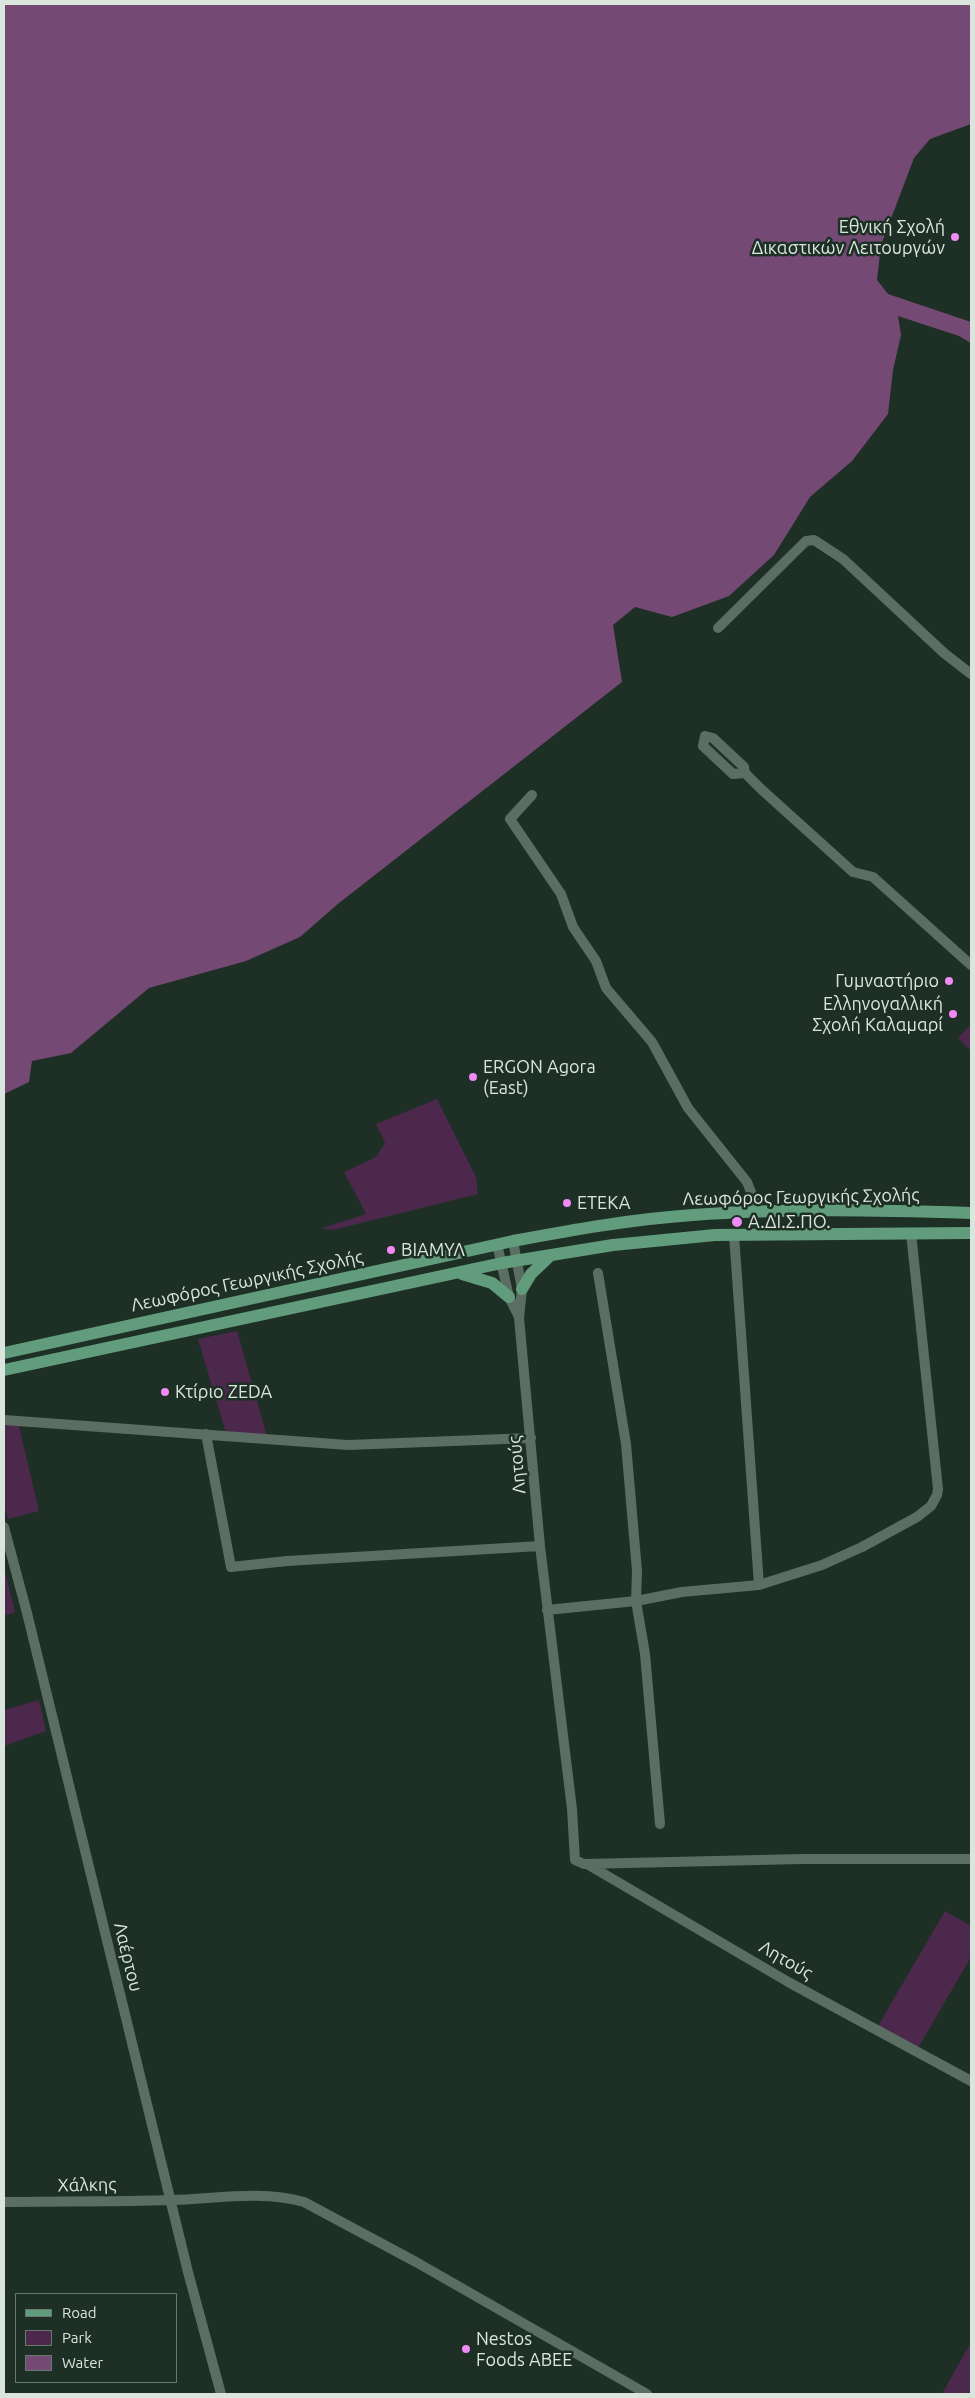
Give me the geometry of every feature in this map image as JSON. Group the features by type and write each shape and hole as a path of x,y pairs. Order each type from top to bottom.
{"main road":[{"name":"Λεωφόρος Γεωργικής Σχολής","path":"4,1353 497,1244 668,1217 759,1212 971,1213"},
{"name":"Λεωφόρος Γεωργικής Σχολής","path":"4,1370 516,1260 659,1240 734,1235 971,1233"},
{"path":"522,1289 531,1274 552,1255"},
{"path":"457,1273 492,1283 509,1297"}],"street":[{"path":"718,628 806,541 814,540 843,559 944,653 971,674"},
{"path":"745,773 853,872 873,877 971,965"},
{"path":"532,795 510,819 561,894 573,927 596,961 606,988 652,1042 688,1108 747,1182 759,1212"},
{"path":"547,1610 636,1601 682,1592 759,1584 822,1565 854,1551 917,1517 935,1501 938,1489 911,1233"},
{"path":"734,1235 759,1584"},
{"name":"Λητούς","path":"513,1241 522,1289 519,1318 540,1546 572,1809 575,1860 579,1863 586,1863 790,1982 971,2081"},
{"name":"Λητούς","path":"497,1244 509,1297 519,1318"},
{"path":"598,1272 626,1444 637,1571 636,1601 646,1654 660,1824"},
{"path":"4,1420 348,1446 531,1438"},
{"path":"206,1434 231,1568 287,1561 540,1546"},
{"name":"Λαέρτου","path":"4,1527 188,2272 221,2394"},
{"path":"586,1863 971,1859"},
{"name":"Χάλκης","path":"4,2202 288,2197 304,2202 416,2262 647,2394"}],"green space":[{"path":"971,1024 971,1051 958,1038"},
{"path":"437,1099 476,1177 478,1194 341,1228 331,1230 322,1228 366,1214 344,1172 376,1157 385,1143 376,1124"},
{"path":"237,1331 267,1436 226,1433 198,1339"},
{"path":"4,1425 19,1426 39,1511 8,1519 4,1506"},
{"path":"4,1567 15,1612 4,1616"},
{"path":"39,1700 46,1731 4,1746 4,1710"},
{"path":"945,1911 971,1926 971,1957 918,2048 878,2026"},
{"path":"970,2344 971,2394 942,2394"}],"water":[{"path":"4,4 971,4 971,124 930,139 914,158 881,245 877,280 888,294 971,322 971,343 959,336 898,316 901,335 893,370 888,414 852,461 810,497 774,555 729,596 672,617 635,607 613,625 622,682 339,903 300,937 246,961 149,988 71,1053 32,1061 29,1082 4,1094"}],"place":[{"name":"Εθνική Σχολή Δικαστικών Λειτουργών","path":"955,237"},
{"name":"Γυμναστήριο","path":"949,981"},
{"name":"Ελληνογαλλική Σχολή Καλαμαρί","path":"953,1014"},
{"name":"ERGON Agora (East)","path":"473,1077"},
{"name":"ΕΤΕΚΑ","path":"567,1203"},
{"name":"Α.ΔΙ.Σ.ΠΟ.","path":"737,1222"},
{"name":"ΒΙΑΜΥΛ","path":"391,1250"},
{"name":"Κτίριο ZEDA","path":"165,1392"},
{"name":"Nestos Foods ABEE","path":"466,2349"}]}
